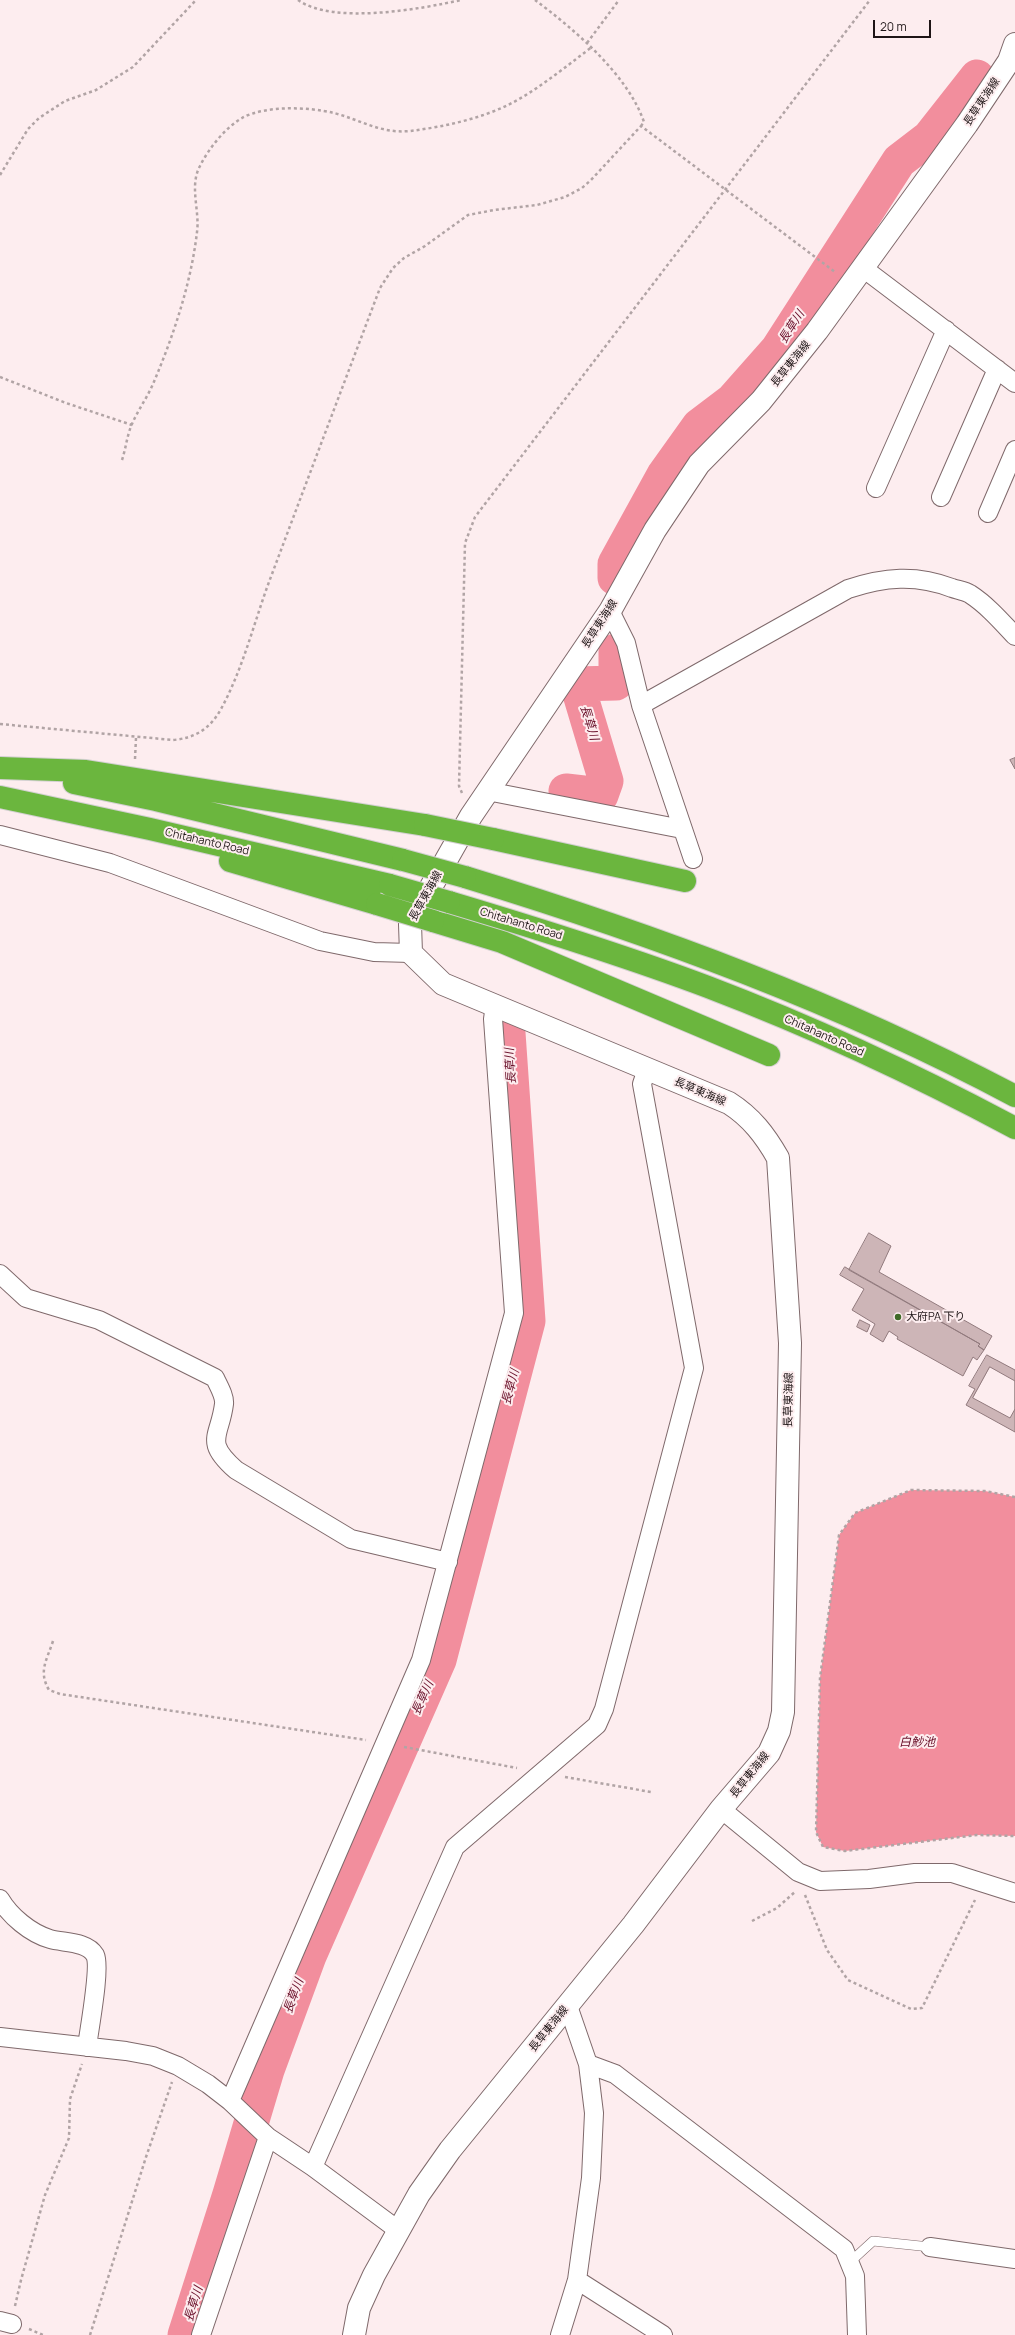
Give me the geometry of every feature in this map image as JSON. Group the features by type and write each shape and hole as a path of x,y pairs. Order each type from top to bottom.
{"highway":[{"path":"0,768 86,771 424,825 685,881"},
{"path":"0,768 163,802 403,860 623,927 716,961 815,1001 902,1040 1015,1096"},
{"name":"Chitahanto Road","path":"0,797 390,885 615,954 709,987 806,1028 899,1070 1015,1128"},
{"path":"27,802 502,942 769,1055"}],"main road":[{"name":"長草東海線","path":"354,2335 359,2308 398,2230 419,2194 450,2150 568,2006 722,1809 769,1753 779,1731 783,1712 790,1343 778,1158 766,1136 744,1113 729,1103 443,984 411,953 410,924 471,816 610,611 656,530 699,464 761,402 857,276 967,124 1009,61 1015,44"}],"street":[{"path":"857,276 946,330 1015,383"},
{"path":"876,488 946,330"},
{"path":"941,497 997,369"},
{"path":"988,513 1015,450"},
{"path":"642,704 848,589 874,580 902,577 936,581 969,594 997,617 1015,636"},
{"path":"610,611 626,643 642,704 682,830 693,858"},
{"path":"487,791 682,830"},
{"path":"0,835 110,864 320,941 374,952 411,953"},
{"path":"230,2101 421,1660 514,1313 493,1018 495,1005"},
{"path":"313,2167 455,1847 597,1725 604,1709 694,1368 642,1084 647,1069"},
{"path":"0,1274 26,1298 99,1320 215,1378 225,1402 215,1438 223,1459 236,1470 351,1539 448,1562"},
{"path":"722,1809 798,1872 804,1881 869,1879 916,1873 952,1873 1015,1893"},
{"path":"0,1899 14,1917 26,1926 48,1939 85,1947 95,1956 96,1973 87,2047"},
{"path":"560,2335 577,2280 591,2178 594,2113 588,2064 568,2006"},
{"path":"0,2037 153,2056 178,2066 230,2101 268,2137 313,2167 398,2230"},
{"path":"588,2064 615,2074 844,2249 855,2276 857,2335"},
{"path":"201,2335 268,2137"},
{"path":"930,2247 1015,2259"},
{"path":"577,2280 663,2335"}],"lane":[{"path":"850,2263 874,2241 930,2247"}],"path":[{"path":"0,174 28,129 39,118 65,101 96,90 133,67 196,0"},
{"path":"298,0 303,4 334,12 366,13 392,12 461,0"},
{"path":"0,724 136,738 189,738 201,733 221,710 242,660 271,575 380,288 392,268 404,258 425,246 468,216 494,210 537,205 565,197 582,188 644,122 636,104 592,47 535,0"},
{"path":"587,43 619,0"},
{"path":"471,816 459,786 465,543 475,517 870,0"},
{"path":"122,460 132,425 156,377 178,315 189,273 197,233 196,180 199,168 209,151 224,133 240,119 264,112 308,108 337,114 367,126 388,130 408,131 430,128 473,118 508,105 545,82 592,47"},
{"path":"641,126 725,190 857,276"},
{"path":"0,377 66,403 132,425"},
{"path":"135,760 136,738"},
{"path":"1015,1497 985,1491 911,1490 855,1513 839,1535 820,1678 816,1832 823,1847 845,1851 977,1835 1015,1836"},
{"path":"53,1641 43,1670 43,1680 49,1690 60,1694 385,1743 541,1773 652,1792"},
{"path":"752,1921 777,1908 804,1881 827,1950 848,1980 911,2009 922,2008 983,1884"},
{"path":"43,2335 6,2323 21,2280 45,2195 69,2138 70,2099 87,2047"},
{"path":"90,2335 146,2157 178,2066"}],"water":[{"name":"白魦池","path":"911,1490 985,1491 1015,1497 1015,1836 977,1835 845,1851 823,1847 816,1832 820,1678 839,1535 855,1513"}],"building":[{"path":"1015,758 1015,769 1010,760"},
{"path":"869,1233 891,1246 879,1272 992,1336 984,1350 978,1346 980,1344 849,1270"},
{"name":"大府PA 下り","path":"845,1267 980,1344 978,1346 984,1350 977,1360 973,1357 963,1376 897,1339 898,1337 889,1331 883,1342 870,1334 875,1324 852,1310 864,1289 840,1275"},
{"path":"860,1320 870,1325 867,1332 857,1327"},
{"path":"987,1355 1015,1370 1015,1432 966,1405 975,1389 969,1386"},
{"path":"990,1367 1015,1381 1015,1409 1010,1418 973,1398"}],"waterway":[{"name":"長草川","path":"615,578 615,564 664,475 699,426 732,401 778,349 899,161 929,138 977,77"},
{"name":"長草川","path":"566,791 601,795 606,781 577,684 616,683 616,651"},
{"name":"長草川","path":"185,2335 230,2194 267,2070 309,1956 439,1660 528,1321 508,1033"}],"place":[{"name":"大府PA 下り","path":"898,1317"}]}
